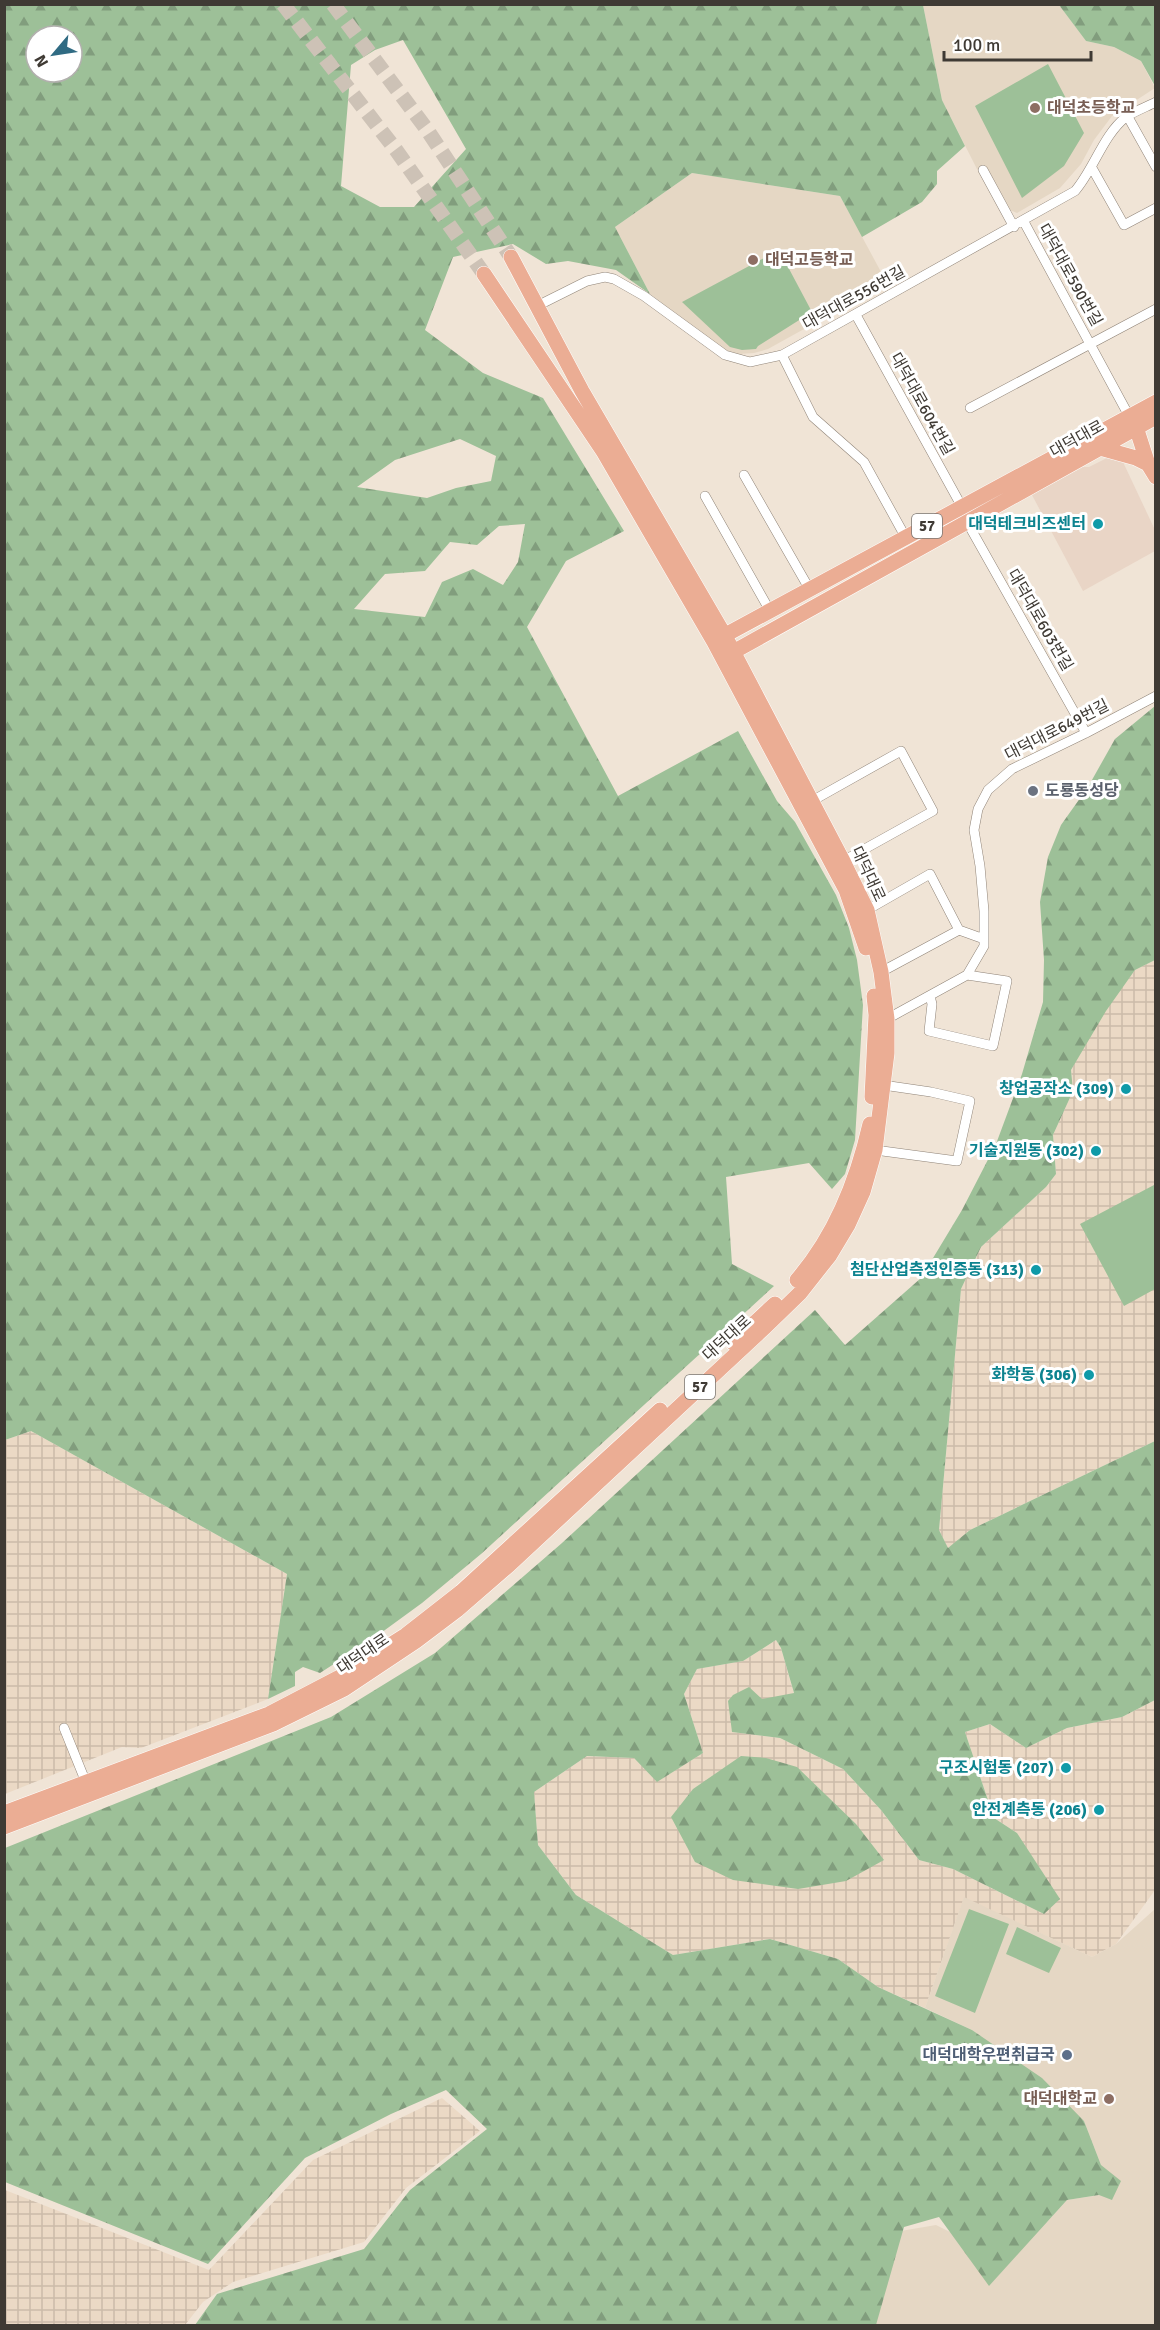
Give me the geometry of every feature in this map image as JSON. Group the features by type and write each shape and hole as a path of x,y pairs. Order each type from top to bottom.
{"main road":[{"path":"511,257 719,639"},
{"path":"484,274 603,451 719,639"},
{"name":"대덕대로","path":"4,1813 273,1724 344,1689 416,1641 457,1610 517,1557 800,1293 830,1255 848,1225 863,1192 875,1150 887,1053 887,1019 881,972 867,910 812,801 719,639 906,538 964,514 1100,448 1155,402"},
{"name":"대덕대로","path":"728,655 964,514 1133,422 1155,417"},
{"path":"1133,422 1155,447"},
{"path":"1133,422 1152,470"},
{"path":"1100,448 1136,458 1152,470"},
{"name":"대덕대로","path":"4,1827 88,1787 269,1714 338,1678 406,1635 461,1592 536,1526 783,1297 829,1236 840,1217 860,1167 870,1122 876,1014 872,975 862,936 846,890 728,655"}],"street":[{"name":"대덕대로556번길","path":"537,306 587,281 605,277 615,279 644,296 724,355 750,362 782,355 1075,192 1092,168 1109,137 1128,117 1155,102"},
{"path":"1128,117 1155,167"},
{"path":"1092,168 1124,225 1155,208"},
{"path":"983,170 1014,227"},
{"name":"대덕대로590번길","path":"1024,222 1133,422"},
{"name":"대덕대로590번길","path":"970,408 1155,309"},
{"name":"대덕대로604번길","path":"856,315 964,514"},
{"path":"782,355 813,417 864,462 906,538"},
{"path":"744,475 810,590"},
{"path":"705,496 770,611"},
{"name":"대덕대로603번길","path":"964,514 1086,733"},
{"name":"대덕대로649번길","path":"967,975 984,946 984,911 974,830 978,809 988,790 1007,772 1155,696"},
{"path":"812,801 901,751 933,811 843,861"},
{"path":"867,910 930,874 959,930 984,939"},
{"path":"881,972 959,930"},
{"path":"887,1019 967,975 1007,981 993,1046 929,1031 932,1004 930,996"},
{"path":"875,1150 957,1161 970,1101 883,1085"},
{"path":"64,1728 88,1787"}],"shaded area":[{"name":"대덕초등학교","path":"923,5 1059,5 1086,41 1114,47 1141,61 1155,88 1112,116 1094,140 1081,164 1060,188 1017,213 1010,210 988,169 979,173 942,100"},
{"name":"대덕고등학교","path":"692,173 840,196 887,283 768,349 739,354 723,349 650,294 615,227"},
{"path":"1109,457 1123,462 1155,530 1155,551 1083,591 1032,495 1083,467 1089,467"},
{"path":"1155,960 1155,1441 970,1530 948,1549 939,1530 961,1289 981,1247 1046,1187 1056,1174 1053,1135 1073,1091 1071,1070 1096,1022 1135,970"},
{"path":"31,1431 287,1574 268,1699 141,1748 122,1747 5,1794 5,1440"},
{"path":"776,1640 781,1648 794,1694 733,1732 780,1738 843,1769 881,1810 919,1860 953,1869 1044,1914 1017,1833 994,1818 965,1732 990,1724 1026,1748 1067,1728 1122,1717 1155,1700 1155,1890 1116,1944 1092,1957 964,1898 925,2008 878,1987 838,1959 770,1939 673,1955 576,1895 538,1845 534,1792 587,1756 634,1758 658,1781 703,1753 684,1694 697,1669 743,1661"},
{"name":"대덕대학교","path":"964,1897 1092,1957 1116,1944 1155,1909 1155,2325 870,2325 895,2232 936,2225 950,2232 1047,2222 1067,2200 1100,2195 1101,2165 1084,2121 972,2030 925,2008"},
{"path":"442,2098 480,2131 406,2188 364,2242 233,2282 203,2302 185,2325 5,2325 5,2190 209,2270 313,2160"}],"green space":[{"path":"4,5 923,5 942,100 965,146 937,171 937,184 922,202 862,237 840,196 692,173 615,227 650,294 616,270 568,261 546,264 513,244 453,257 425,330 483,373 543,398 624,531 566,561 527,627 618,796 738,731 777,801 795,822 836,895 849,928 857,960 863,1005 855,1140 845,1174 832,1189 809,1163 726,1177 732,1264 774,1286 481,1554 422,1603 320,1673 303,1667 295,1672 295,1686 268,1699 287,1574 31,1431 5,1440","holes":["403,40 466,149 414,207 380,207 341,186 351,65 375,50","460,439 496,456 491,481 456,488 427,498 357,487 395,460","525,524 518,562 503,585 473,569 442,582 425,617 354,609 385,574 425,571 450,542 477,545 499,526"]},
{"path":"1059,5 1155,5 1155,86 1141,61 1114,47 1086,41"},
{"path":"1048,64 1084,133 1064,166 1022,198 975,106"},
{"path":"779,250 812,312 756,349 742,350 730,347 682,302"},
{"path":"1155,706 1155,960 1135,970 1106,1011 1071,1070 1073,1091 1053,1135 1056,1174 1046,1187 981,1247 961,1289 939,1530 948,1548 970,1530 1155,1441 1155,1700 1122,1717 1067,1728 1026,1748 990,1724 965,1732 994,1818 1017,1833 1060,1899 1044,1914 953,1869 919,1860 881,1810 843,1769 780,1738 732,1732 728,1701 733,1695 749,1687 762,1699 794,1693 781,1648 776,1640 743,1661 697,1669 684,1694 703,1753 657,1782 634,1758 587,1756 534,1792 538,1845 576,1895 673,1955 770,1939 838,1959 878,1987 972,2030 1042,2078 1084,2121 1101,2165 1121,2181 1112,2200 1099,2195 1067,2200 989,2286 939,2217 904,2227 876,2325 195,2325 217,2294 364,2249 410,2190 487,2129 446,2090 391,2114 305,2158 208,2264 5,2182 5,1848 331,1717 435,1653 562,1543 815,1310 845,1345 921,1278 962,1210 996,1144 1022,1074 1043,1002 1044,960 1040,902 1048,857 1061,825 1088,787 1115,739"},
{"path":"1154,1185 1156,1188 1155,1289 1124,1306 1080,1224"},
{"path":"741,1756 766,1758 797,1767 856,1824 884,1860 846,1881 798,1889 733,1880 695,1862 671,1817 693,1789"},
{"path":"969,1909 1009,1924 975,2013 935,1996"},
{"path":"1017,1927 1061,1948 1049,1973 1006,1954"}],"tunnel":[{"path":"283,4 396,150 484,274"},
{"path":"333,4 428,131 511,257"}],"place":[{"name":"대덕초등학교","path":"1035,108"},
{"name":"대덕고등학교","path":"753,260"},
{"name":"대덕테크비즈센터","path":"1098,524"},
{"name":"도룡동성당","path":"1033,791"},
{"name":"창업공작소 (309)","path":"1126,1089"},
{"name":"기술지원동 (302)","path":"1096,1151"},
{"name":"첨단산업측정인증동 (313)","path":"1036,1270"},
{"name":"화학동 (306)","path":"1089,1375"},
{"name":"구조시험동 (207)","path":"1066,1768"},
{"name":"안전계측동 (206)","path":"1099,1810"},
{"name":"대덕대학우편취급국","path":"1067,2055"},
{"name":"대덕대학교","path":"1109,2099"}]}
